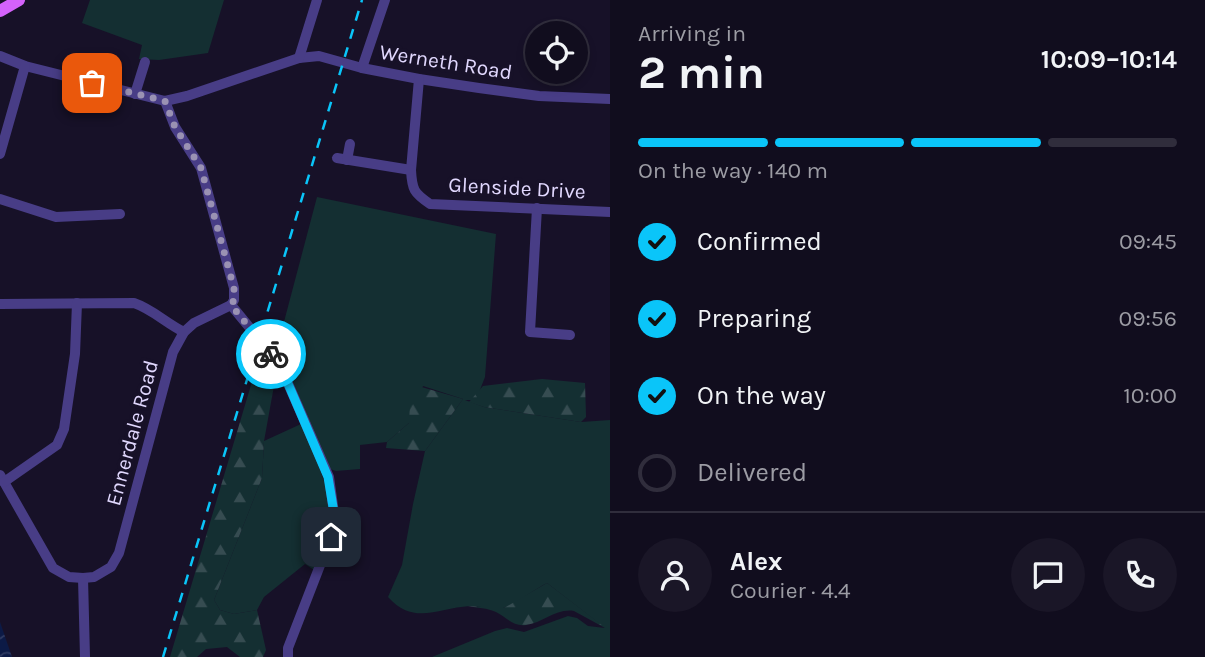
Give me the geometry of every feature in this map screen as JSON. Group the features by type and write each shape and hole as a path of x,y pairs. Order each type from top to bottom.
{"main road":[{"path":"0,11 19,0"}],"street":[{"path":"0,56 25,65 165,101 299,58 317,0"},
{"path":"362,68 385,0"},
{"name":"Werneth Road","path":"299,58 319,56 419,79 539,96 610,99"},
{"path":"135,94 145,62"},
{"path":"0,153 25,65"},
{"name":"Glenside Drive","path":"419,79 412,184 416,194 430,204 610,212"},
{"path":"0,304 134,303 184,332 194,323 231,305 234,288 201,168 175,127 165,101"},
{"path":"350,144 342,159 411,170"},
{"path":"0,200 56,217 120,214"},
{"path":"537,208 530,332 569,335"},
{"path":"77,303 75,355 64,429 57,445 2,479 53,568 69,577 83,579 85,657"},
{"path":"231,305 283,372 328,477 334,513 331,537 288,648 288,657"},
{"name":"Ennerdale Road","path":"83,579 94,577 111,567 120,553 173,352 184,332"}],"green space":[{"path":"90,0 224,0 208,53 159,60 139,59 142,45 82,23"},
{"path":"317,197 496,234 485,377 476,400 465,400 484,407 581,422 610,420 610,657 432,657 495,631 507,628 524,632 568,616 577,618 588,626 605,628 547,583 503,608 470,606 417,613 407,611 388,597 402,565 425,451 463,399 423,386 409,423 387,442 360,445 360,469 330,469 276,352"},
{"path":"262,348 277,369 264,441 262,478 214,600 220,610 234,614 257,610 266,650 263,657 240,657 227,647 206,649 197,657 170,657"},
{"path":"542,379 585,383 586,417 581,422 484,407 469,402 483,386"},
{"path":"411,384 463,399 425,451 386,448 387,442 409,423"},
{"path":"301,424 324,480 329,509 326,539 314,570 305,564 264,597 257,610 234,614 220,610 214,600 262,478 264,441"},
{"path":"547,583 607,629 574,611 561,612 532,624 522,625 493,611 468,606 504,608"}],"water":[{"path":"0,622 12,657 0,657"}],"railway":[{"path":"163,657 362,0"}],"way so far":[{"path":"92,83 165,101 175,127 201,168 234,288 231,305 271,354"}],"route":[{"path":"271,354 283,372 328,477 334,513 331,537"}]}
